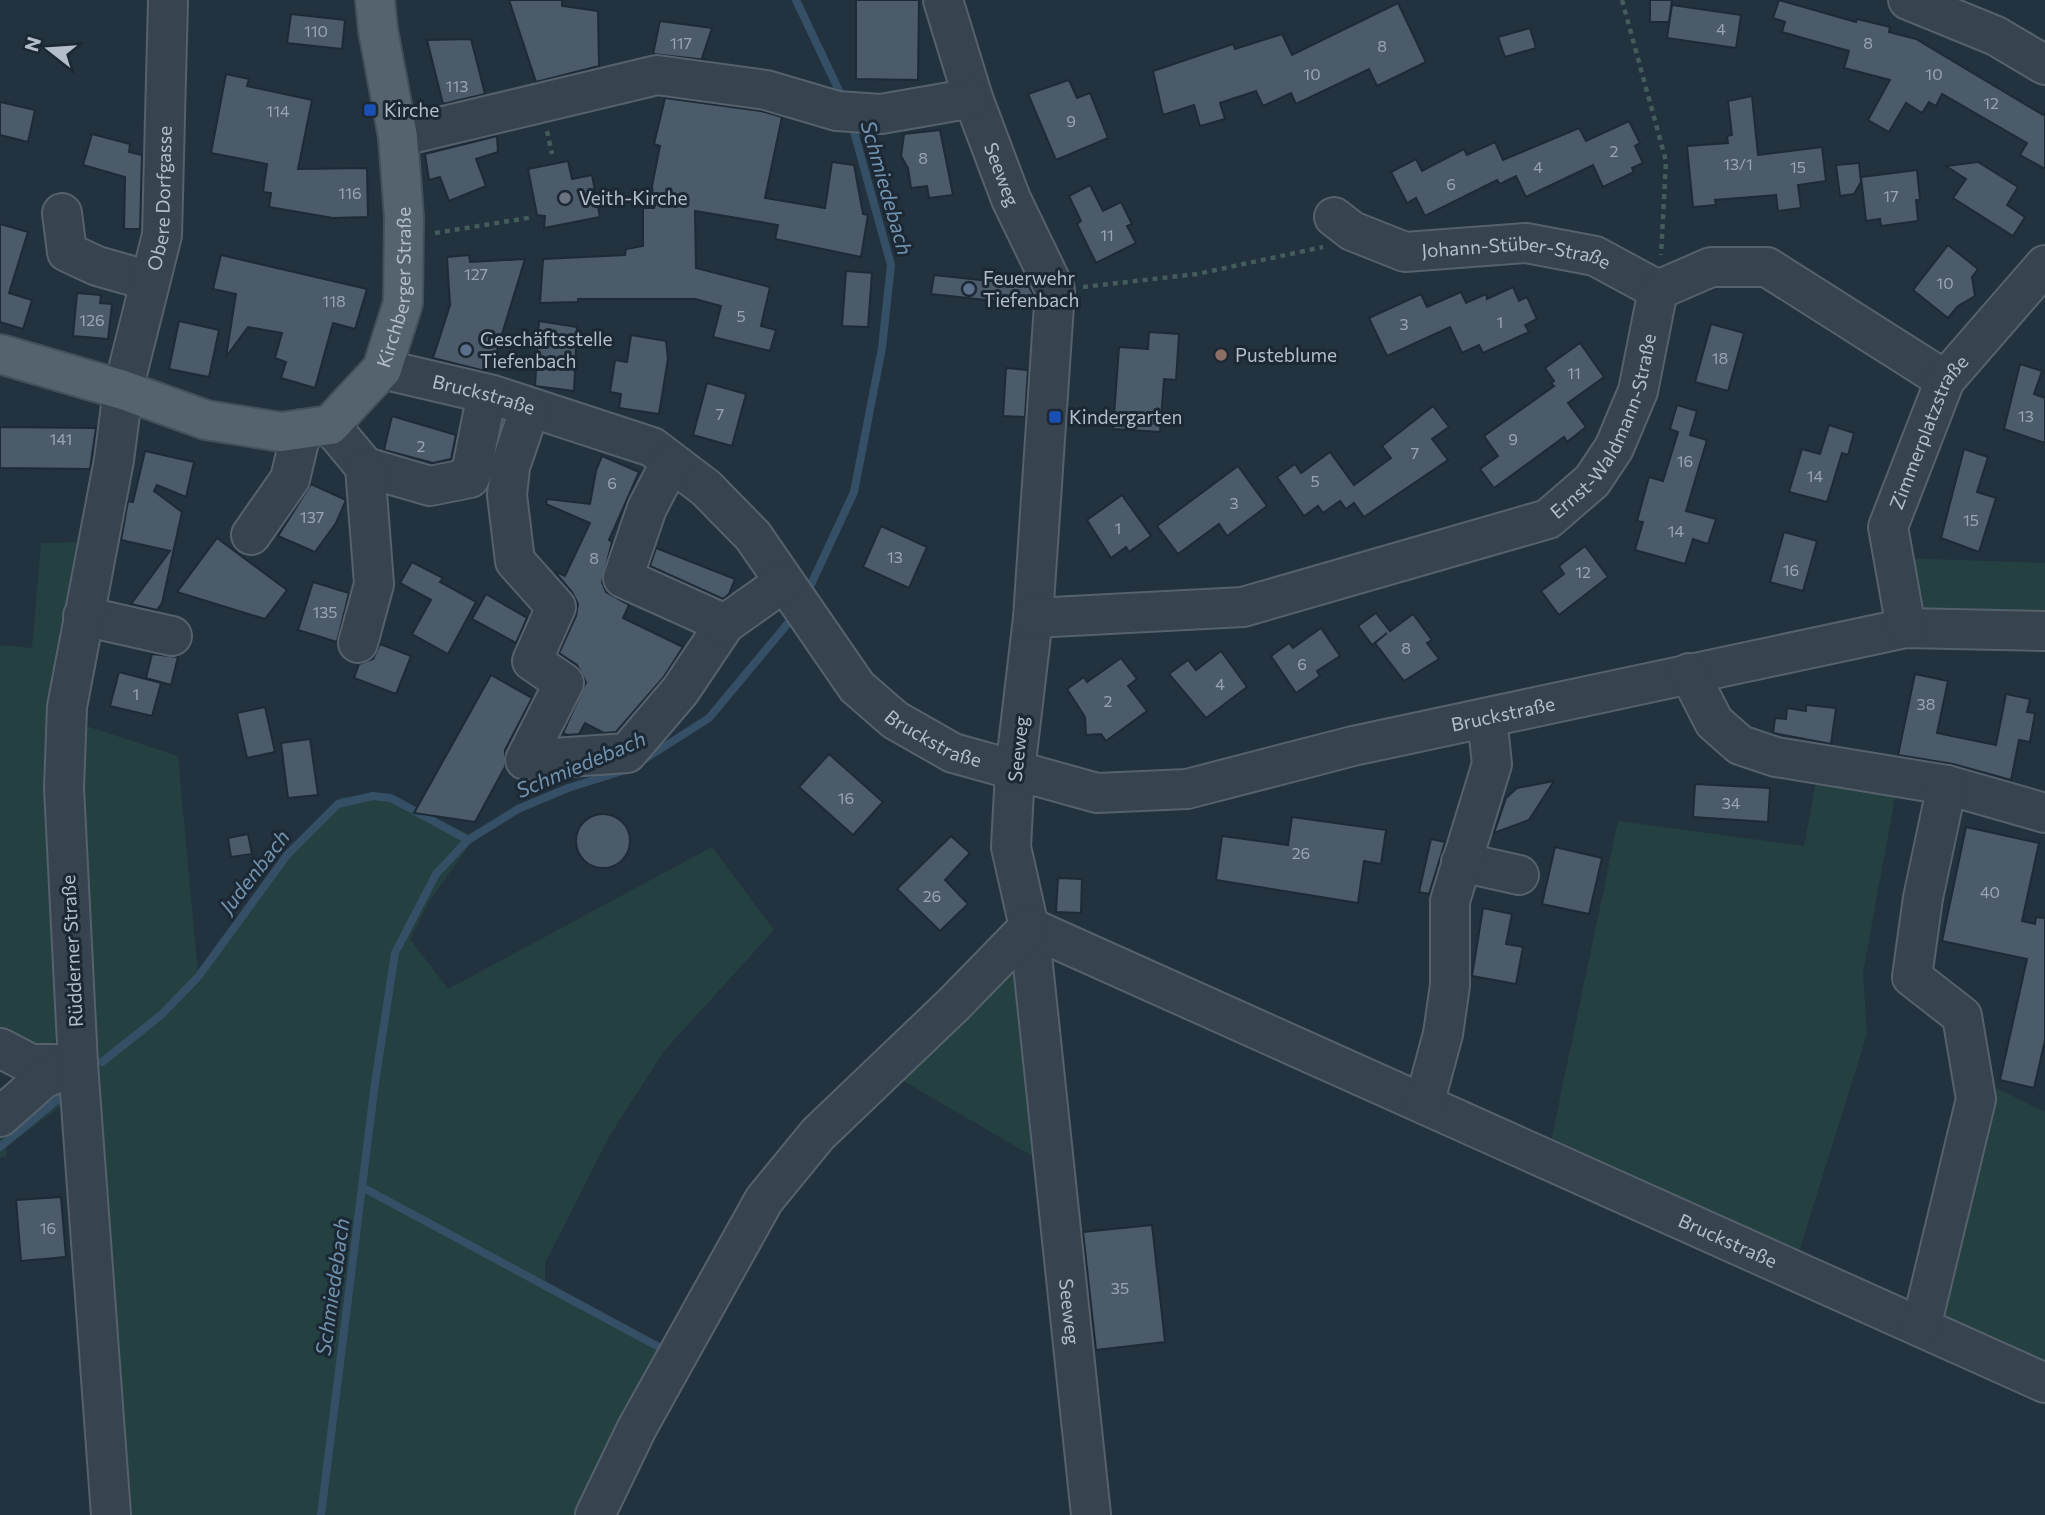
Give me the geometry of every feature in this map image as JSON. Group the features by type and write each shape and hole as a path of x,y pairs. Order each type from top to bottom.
{"main road":[{"name":"Kirchberger Straße","path":"316,427 382,369 402,303 404,238 398,137 378,30 376,0"},
{"path":"0,355 122,390 206,420 281,432 316,427"}],"street":[{"name":"Obere Dorfgasse","path":"122,390 162,235 168,0"},
{"name":"Seeweg","path":"943,0 973,98 1011,199 1055,290 1033,618 1015,771 1011,847 1029,927 1091,1515"},
{"path":"1908,0 1996,36 2045,65"},
{"path":"398,137 657,75 766,90 837,111 881,114 973,98"},
{"path":"62,213 67,252 97,265 150,281"},
{"name":"Johann-Stüber-Straße","path":"1343,224 1405,252 1527,243 1595,256 1658,290"},
{"name":"Zimmerplatzstraße","path":"1906,628 1888,527 1945,380 2045,265"},
{"path":"1658,290 1711,267 1767,267 1945,380"},
{"name":"Ernst-Waldmann-Straße","path":"1033,618 1243,607 1548,519 1592,481 1614,448 1637,391 1658,290"},
{"name":"Bruckstraße","path":"382,369 487,394 652,447 706,488 753,536 857,687 895,720 953,753 1097,793 1187,789 1353,747 1906,628 2045,631"},
{"name":"Rüdderner Straße","path":"111,1515 78,1064 64,788 66,706 114,460 122,390"},
{"path":"251,536 290,479 316,427 365,467 430,486 470,478 487,394"},
{"path":"530,408 510,467 507,495 515,561 556,607 532,661 564,683 525,761 627,753 680,691 725,624 786,585"},
{"path":"671,462 647,508 623,578 725,624"},
{"path":"358,643 374,584 365,467"},
{"path":"83,616 172,636"},
{"path":"1689,673 1714,722 1740,745 1776,757 1947,785 2045,813"},
{"path":"1424,1104 1443,1034 1450,985 1450,901 1492,764 1487,718"},
{"path":"1921,1327 1976,1099 1962,1016 1912,977 1923,898 1947,785"},
{"path":"1461,862 1519,875"},
{"path":"595,1515 637,1428 764,1200 818,1133 954,1004 1029,927"},
{"name":"Bruckstraße","path":"1029,927 2045,1383"},
{"path":"0,1048 31,1064 78,1064"},
{"path":"0,1117 43,1080 78,1064"}],"path":[{"path":"1622,0 1666,161 1658,290"},
{"path":"404,238 534,217"},
{"path":"1055,290 1197,274 1322,247 1343,224"}],"green space":[{"path":"86,542 60,1029 53,1044 43,1049 0,1042 0,645 32,648 41,543"},
{"path":"1901,558 2045,563 2045,619 1934,614 1917,602"},
{"path":"80,724 178,756 198,974 277,861 341,797 387,795 475,837 430,900 410,939 448,989 712,847 774,930 664,1051 610,1135 545,1263 545,1283 672,1352 583,1515 126,1515 95,1097"},
{"path":"1817,776 1896,792 1863,973 1867,1034 1797,1258 1550,1146 1618,821 1804,846"},
{"path":"1010,953 1017,972 1046,1164 895,1076"},
{"path":"49,1081 68,1096 61,1106 6,1147 7,1156 0,1158 0,1126"},
{"path":"1992,1086 2045,1112 2045,1369 1936,1319"}],"building":[{"path":"509,0 562,0 562,6 598,11 599,66 536,82"},
{"path":"856,0 919,0 918,80 856,79"},
{"path":"1650,0 1672,0 1669,22 1650,22"},
{"path":"1779,0 1856,22 1857,19 1890,27 1889,32 1916,39 2043,115 2045,112 2045,169 2020,155 2027,143 1942,94 1936,106 1929,102 1922,113 1906,103 1889,132 1868,120 1890,80 1844,68 1849,51 1782,32 1785,22 1773,18"},
{"path":"1398,3 1426,62 1377,86 1369,69 1296,104 1291,93 1263,106 1256,91 1220,103 1225,119 1200,126 1194,105 1163,115 1153,71 1233,44 1235,49 1282,34 1292,55"},
{"path":"1672,5 1741,15 1736,48 1667,38"},
{"path":"291,14 345,20 342,49 287,43"},
{"path":"660,21 712,28 702,58 706,60 653,54"},
{"path":"1530,28 1536,48 1505,57 1498,37"},
{"path":"471,39 485,94 443,104 427,40"},
{"path":"226,74 249,79 247,86 312,100 298,169 367,168 368,217 333,218 269,207 271,193 263,192 267,164 211,153"},
{"path":"1069,80 1077,98 1090,93 1108,138 1056,160 1028,94"},
{"path":"1752,96 1758,155 1822,147 1826,181 1798,185 1801,208 1778,211 1776,195 1715,200 1716,205 1693,207 1687,146 1728,143 1727,136 1732,135 1728,101"},
{"path":"665,98 761,111 782,117 765,198 825,208 832,162 854,165 863,214 868,215 861,257 775,239 778,225 695,211 696,268 770,287 761,326 776,330 770,351 713,337 721,306 695,299 578,299 578,302 540,303 543,259 625,255 626,249 643,246 643,208 654,208 652,186 660,146 654,144"},
{"path":"0,102 35,110 28,142 0,135"},
{"path":"1629,121 1640,143 1635,146 1643,163 1632,168 1634,172 1603,187 1593,165 1526,197 1516,176 1500,184 1497,180 1425,216 1416,198 1407,203 1391,172 1416,159 1422,171 1464,149 1467,155 1495,142 1503,160 1579,128 1586,141"},
{"path":"940,130 953,195 929,198 927,186 911,188 908,168 901,156 904,134"},
{"path":"92,134 130,144 129,152 142,155 140,229 124,229 125,177 83,165"},
{"path":"497,136 498,152 476,159 486,186 449,201 440,177 429,180 425,154"},
{"name":"Veith-Kirche","path":"568,161 572,179 592,175 600,217 544,228 545,216 537,215 528,169"},
{"path":"1978,162 2018,187 2007,205 2025,217 2013,236 1953,198 1966,179 1946,166"},
{"path":"1859,163 1861,182 1854,194 1840,196 1836,165"},
{"path":"1917,170 1920,200 1916,200 1918,221 1881,226 1880,219 1866,221 1861,177"},
{"path":"1090,185 1103,211 1121,202 1132,224 1127,226 1136,243 1096,263 1077,224 1081,221 1069,196"},
{"path":"0,224 28,232 9,293 32,300 23,329 0,322"},
{"path":"1948,245 1978,269 1972,277 1975,296 1958,306 1948,318 1913,290"},
{"path":"221,255 367,289 355,329 333,323 315,388 281,378 286,362 275,358 282,333 248,327 226,357 236,294 213,289"},
{"path":"469,255 470,262 525,259 495,357 489,355 485,371 433,358 450,305 447,257"},
{"path":"846,271 872,273 868,327 842,326"},
{"name":"Feuerwehr Tiefenbach","path":"934,275 1028,285 1033,294 1032,305 931,294"},
{"path":"1513,287 1519,301 1527,297 1537,319 1525,325 1529,332 1483,353 1479,345 1462,353 1450,327 1387,356 1369,318 1421,294 1427,307 1461,292 1466,303 1486,294 1487,299"},
{"path":"77,293 101,295 100,303 112,304 108,339 73,336"},
{"path":"179,321 219,330 209,377 169,369"},
{"path":"539,321 577,327 574,391 535,386"},
{"path":"1711,324 1744,333 1728,391 1695,382"},
{"path":"1149,332 1179,334 1176,380 1164,379 1160,432 1113,429 1119,347 1148,349"},
{"path":"631,335 666,341 668,359 659,414 619,408 621,394 610,392 615,360 627,362"},
{"path":"1580,343 1604,377 1568,403 1586,427 1567,442 1564,437 1494,488 1480,469 1498,456 1484,436 1554,386 1551,383 1554,381 1545,368"},
{"path":"2020,364 2042,371 2034,394 2045,398 2045,443 2004,429"},
{"path":"1006,368 1028,370 1025,417 1003,416"},
{"path":"707,383 746,394 732,446 693,435"},
{"path":"1677,405 1697,411 1690,435 1707,440 1686,511 1716,519 1708,544 1693,539 1685,564 1635,550 1643,522 1637,521 1649,477 1663,481 1678,432 1670,429"},
{"path":"1433,406 1449,427 1432,439 1448,460 1364,517 1354,503 1346,509 1340,501 1323,513 1318,506 1304,516 1277,477 1295,464 1301,473 1330,452 1354,485 1391,458 1382,446"},
{"path":"392,416 456,435 451,459 433,463 384,450"},
{"path":"1829,425 1854,433 1848,455 1842,453 1827,502 1789,492 1802,449 1820,454"},
{"path":"0,427 96,428 90,469 0,468"},
{"path":"1964,449 1988,457 1977,492 1996,498 1979,552 1941,538"},
{"path":"145,451 194,462 186,497 157,485 154,491 182,512 162,603 157,610 131,604 170,551 121,540 128,501 133,502"},
{"path":"602,456 639,472 609,540 612,542 602,582 606,592 629,605 623,618 683,647 663,678 616,732 604,733 585,723 579,734 567,735 563,733 586,682 577,665 559,653 576,616 578,604 572,592 554,571 565,576 590,523 546,504 547,499 590,504 596,471"},
{"path":"1238,466 1267,506 1227,536 1219,524 1178,554 1157,526"},
{"path":"311,484 346,500 336,523 315,552 278,536"},
{"path":"1122,495 1151,536 1129,552 1126,547 1111,558 1087,520"},
{"path":"881,526 927,547 909,588 863,567"},
{"path":"1784,532 1817,541 1803,591 1770,582"},
{"path":"217,538 287,590 265,619 177,592"},
{"path":"1585,546 1608,577 1559,615 1541,591 1564,574 1559,566"},
{"path":"656,548 735,579 729,594 723,599 650,566"},
{"path":"412,562 443,578 440,582 476,602 448,654 412,634 431,600 400,583"},
{"path":"313,582 349,593 337,642 298,630"},
{"path":"486,594 527,618 516,643 472,619"},
{"path":"1376,613 1390,631 1413,614 1432,640 1427,643 1439,659 1404,681 1375,643 1387,633 1372,645 1358,626"},
{"path":"1321,628 1340,656 1317,671 1320,676 1296,693 1271,656 1289,643 1293,648"},
{"path":"380,644 411,656 396,694 354,678 359,664 373,659"},
{"path":"1221,651 1247,687 1206,718 1169,674 1188,660 1196,670"},
{"path":"152,654 178,657 171,685 146,678"},
{"path":"1121,658 1137,679 1128,686 1147,711 1106,741 1101,734 1086,735 1085,717 1067,689 1084,677 1087,682"},
{"path":"119,672 161,683 152,716 110,706"},
{"path":"1915,674 1948,681 1937,733 1996,745 2006,694 2030,699 2027,712 2035,713 2030,742 2019,740 2011,780 1953,764 1898,755"},
{"path":"491,675 532,698 505,750 505,767 475,822 414,813"},
{"path":"1806,705 1836,708 1831,744 1773,733 1775,718 1786,719 1787,708 1806,711"},
{"path":"265,707 275,752 247,758 237,713"},
{"path":"310,739 318,795 288,798 281,743"},
{"path":"829,754 883,802 853,835 799,787"},
{"path":"1554,781 1529,820 1494,833 1506,798 1517,788"},
{"path":"1695,784 1770,788 1768,822 1693,817"},
{"path":"603,814 622,822 630,841 622,860 603,868 584,860 576,841 584,822"},
{"path":"1292,817 1386,830 1381,864 1364,861 1358,903 1216,880 1222,836 1288,845"},
{"path":"1966,827 2039,843 2022,921 2035,924 2036,917 2045,918 2045,1040 2034,1088 2000,1080 2027,959 1942,941"},
{"path":"248,834 252,854 231,857 228,838"},
{"path":"951,836 970,853 945,880 968,904 940,931 897,889"},
{"path":"1431,839 1445,842 1429,894 1419,892"},
{"path":"1555,847 1602,858 1589,914 1542,904"},
{"path":"1058,878 1082,879 1081,913 1056,912"},
{"path":"1483,908 1512,914 1506,944 1523,947 1516,984 1472,976"},
{"path":"61,1197 66,1257 21,1261 16,1200"},
{"path":"1152,1225 1165,1342 1096,1350 1083,1232"}],"waterway":[{"name":"Schmiedebach","path":"796,0 843,99"},
{"name":"Schmiedebach","path":"807,593 854,492 882,348 891,265 851,121"},
{"name":"Schmiedebach","path":"640,762 709,718 794,616"},
{"name":"Schmiedebach","path":"321,1515 375,1083 395,953 436,874 468,840 518,809 568,788 622,771"},
{"name":"Judenbach","path":"102,1062 161,1015 198,977 287,855 338,804 373,796 391,798 468,840"},
{"name":"Judenbach","path":"0,1147 67,1092"},
{"path":"362,1187 668,1352"}],"place":[{"name":"Kirche","path":"370,110"},
{"name":"Veith-Kirche","path":"565,198"},
{"name":"Feuerwehr Tiefenbach","path":"969,289"},
{"name":"Geschäftsstelle Tiefenbach","path":"466,350"},
{"name":"Pusteblume","path":"1221,355"},
{"name":"Kindergarten","path":"1055,417"}]}
